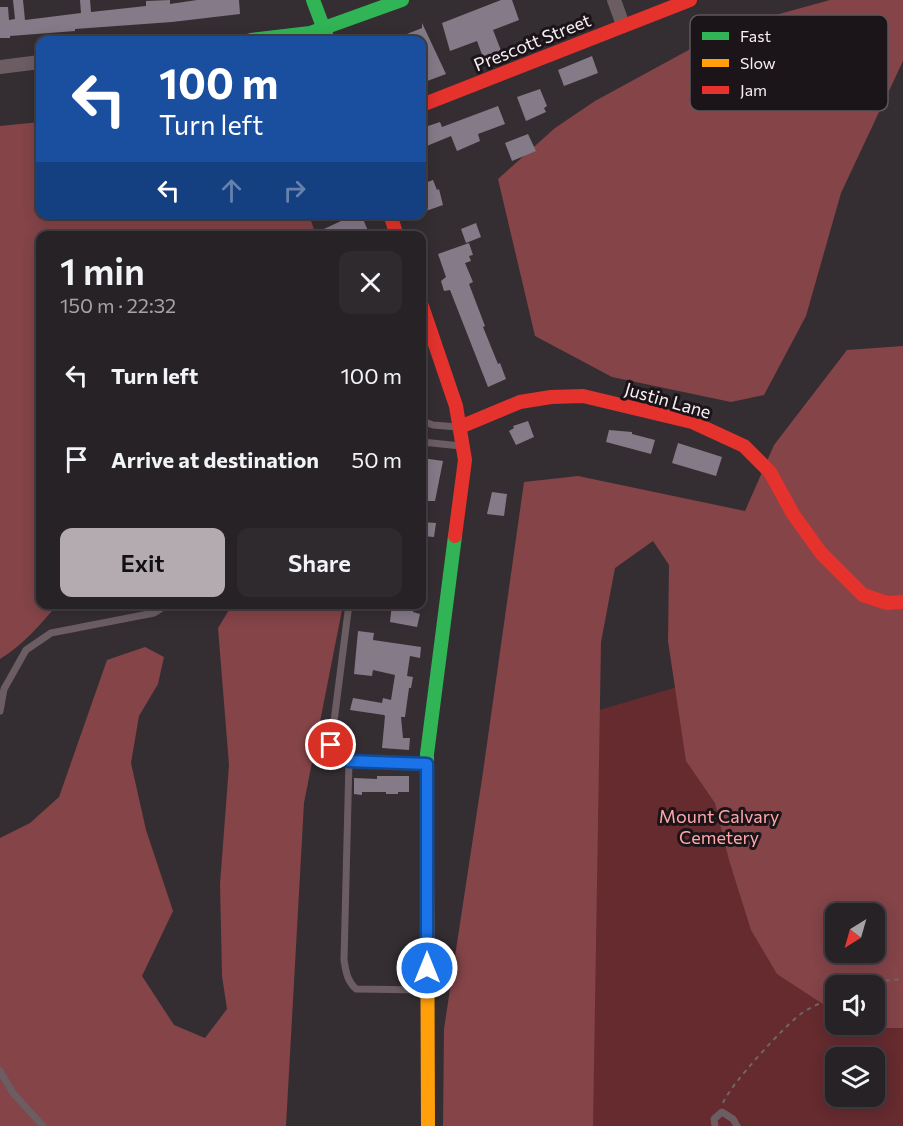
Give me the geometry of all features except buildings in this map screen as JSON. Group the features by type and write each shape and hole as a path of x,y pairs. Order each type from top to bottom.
{"street":[{"path":"313,0 326,35"},
{"path":"294,36 326,35 402,0"},
{"path":"614,0 624,25"},
{"name":"Prescott Street","path":"426,103 690,0"},
{"path":"0,67 36,62"},
{"path":"426,318 456,406 465,460 427,764 428,1126"},
{"name":"Justin Lane","path":"460,427 520,402 561,396 583,396 692,422 744,446 770,472 794,514 821,554 863,595 887,603 903,602"}],"lane":[{"path":"426,422 460,427"},
{"path":"426,442 463,446"},
{"path":"0,711 2,689 26,650 51,633 154,613 160,609"},
{"path":"349,609 331,745 333,752 349,761 427,764"},
{"path":"349,761 344,938 346,974 350,984 356,989 427,990"},
{"path":"0,1071 13,1094 43,1126"},
{"path":"716,1126 714,1119 722,1112 733,1119 737,1126"}],"path":[{"path":"885,981 903,979"},
{"path":"722,1112 723,1101 775,1039 801,1014 825,1000"}],"green space":[{"name":"Mount Calvary Cemetery","path":"903,620 903,1126 569,1126 576,717"}],"shaded area":[{"path":"830,0 903,0 903,61 888,93 888,15 776,15"},
{"path":"690,49 690,111 880,111 841,193 806,316 764,395 731,402 612,377 535,336 498,179 555,128 595,101"},
{"path":"36,122 36,219 310,219 315,231 36,231 36,609 54,609 24,641 0,659 0,126"},
{"path":"903,346 903,1028 885,1028 885,975 825,975 825,1005 777,974 751,930 729,860 715,803 686,761 668,641 669,565 653,541 615,568 601,642 593,1126 443,1126 444,1029 524,482 578,476 745,511 774,445 847,350"},
{"path":"230,609 342,609 304,803 286,1126 0,1126 0,838 30,823 59,797 107,660 145,647 164,657 158,684 139,716 131,763 146,830 173,911 142,976 174,1025 205,1038 227,1009 222,976 220,884 229,765 218,628"}],"traffic: fast":[{"path":"313,0 326,36"},
{"path":"285,36 310,33 402,0"},
{"path":"427,862 427,754 455,536"}],"traffic: slow":[{"path":"427,862 428,1126"}],"traffic: jam":[{"path":"426,103 690,0"},
{"path":"392,219 395,231"},
{"path":"426,318 456,406 465,460 455,536"},
{"path":"460,427 520,402 551,397 583,396 692,422 744,446 770,472 793,514 821,553 863,595 887,603 903,602"}],"route":[{"path":"331,745 333,752 349,761 427,764 427,968"}]}
